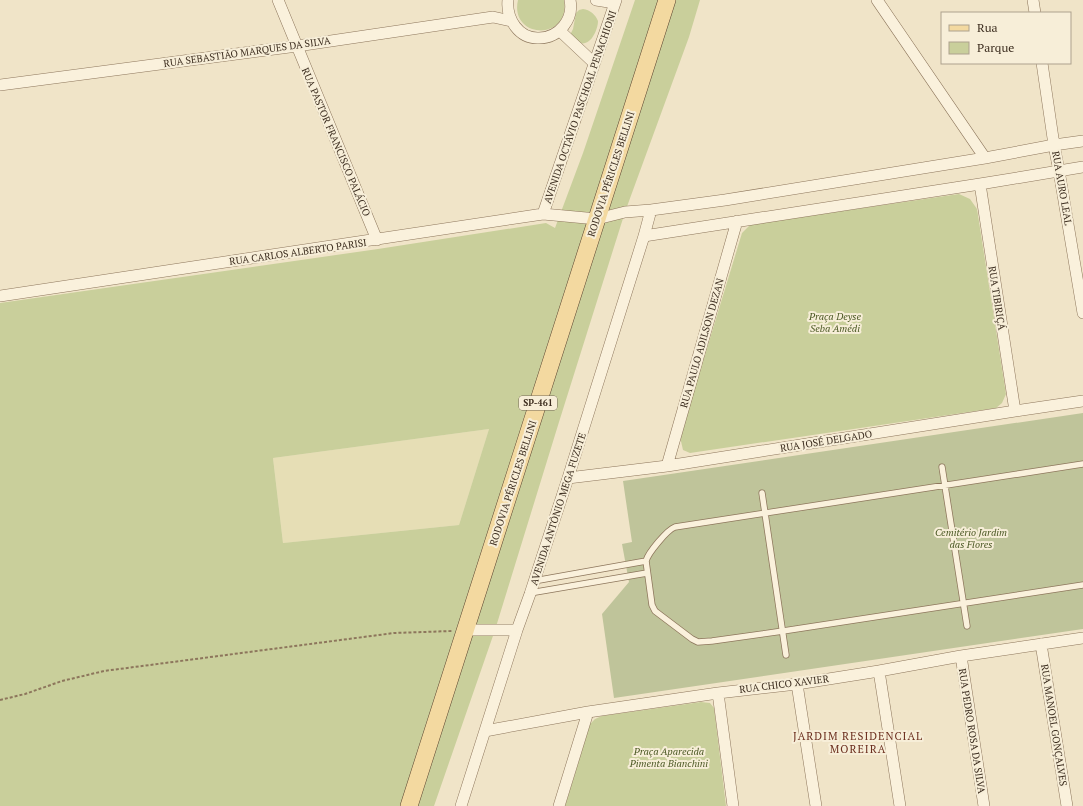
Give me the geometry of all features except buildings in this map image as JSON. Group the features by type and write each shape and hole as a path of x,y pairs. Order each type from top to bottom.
{"main road":[{"name":"RODOVIA PÉRICLES BELLINI","path":"409,806 668,0"}],"street":[{"name":"RUA PASTOR FRANCISCO PALÁCIO","path":"278,0 377,240"},
{"path":"508,3 511,21 518,30 528,36 539,38 550,36 560,30 567,22 571,13 570,0"},
{"path":"596,0 616,2"},
{"path":"878,0 985,158"},
{"path":"1033,0 1035,12"},
{"name":"AVENIDA OCTÁVIO PASCHOAL PENACHIONI","path":"543,214 616,2"},
{"name":"RUA SEBASTIÃO MARQUES DA SILVA","path":"493,17 508,3"},
{"name":"RUA SEBASTIÃO MARQUES DA SILVA","path":"0,85 296,46 493,17 511,21"},
{"path":"560,30 594,63"},
{"name":"RUA AURO LEAL","path":"1042,64 1054,145 1083,313"},
{"name":"RUA CARLOS ALBERTO PARISI","path":"0,296 543,214 597,219 625,212 740,198 1083,141"},
{"path":"644,236 1083,167"},
{"name":"RUA TIBIRIÇÁ","path":"980,184 1015,411"},
{"name":"AVENIDA ANTÔNIO MEGA FUZETE","path":"461,806 517,630 568,478 651,210"},
{"name":"RUA PAULO ADILSON DEZAN","path":"667,466 737,221"},
{"name":"RUA JOSÉ DELGADO","path":"568,478 667,466 1083,401"},
{"path":"466,630 517,630"},
{"name":"RUA CHICO XAVIER","path":"486,731 588,712 718,693 797,684 961,656 1083,638"},
{"name":"RUA MANOEL GONÇALVES","path":"1041,644 1067,806"},
{"name":"RUA PEDRO ROSA DA SILVA","path":"961,656 984,806"},
{"path":"879,671 900,806"},
{"path":"797,684 816,806"},
{"path":"718,693 733,806"},
{"path":"558,806 588,712"}],"lane":[{"path":"1083,464 679,527 671,529 649,555 646,561 652,605 655,611 698,642 783,631 1083,585"},
{"path":"942,467 967,626"},
{"path":"762,493 786,655"},
{"path":"534,581 646,561"},
{"path":"530,594 647,573"}],"path":[{"path":"0,700 104,670 394,633 466,630"}],"shaded area":[{"path":"489,429 459,525 283,543 273,458"}],"green space":[{"path":"518,0 564,0 564,14 558,23 550,29 540,30 530,28 522,22 518,13"},
{"path":"635,0 700,0 689,37 625,212 495,630 434,806 0,806 0,303 378,249 546,223 555,228 583,153","holes":["489,429 459,525 283,543 273,458"]},
{"path":"583,9 592,13 598,21 595,33 586,43 576,41 570,35 573,29 576,13"},
{"name":"Praça Deyse Seba Amédi","path":"959,194 970,199 977,209 1006,394 1002,403 996,408 690,453 683,450 680,437 742,233 750,225"},
{"name":"Cemitério Jardim das Flores","path":"1083,413 1083,629 614,698 602,614 629,582 622,544 632,542 623,481"},
{"name":"Praça Aparecida Pimenta Bianchini","path":"701,702 710,703 714,708 726,806 565,806 590,724 595,719 602,716"}],"district":[{"name":"JARDIM RESIDENCIAL MOREIRA","path":"858,742"}]}
